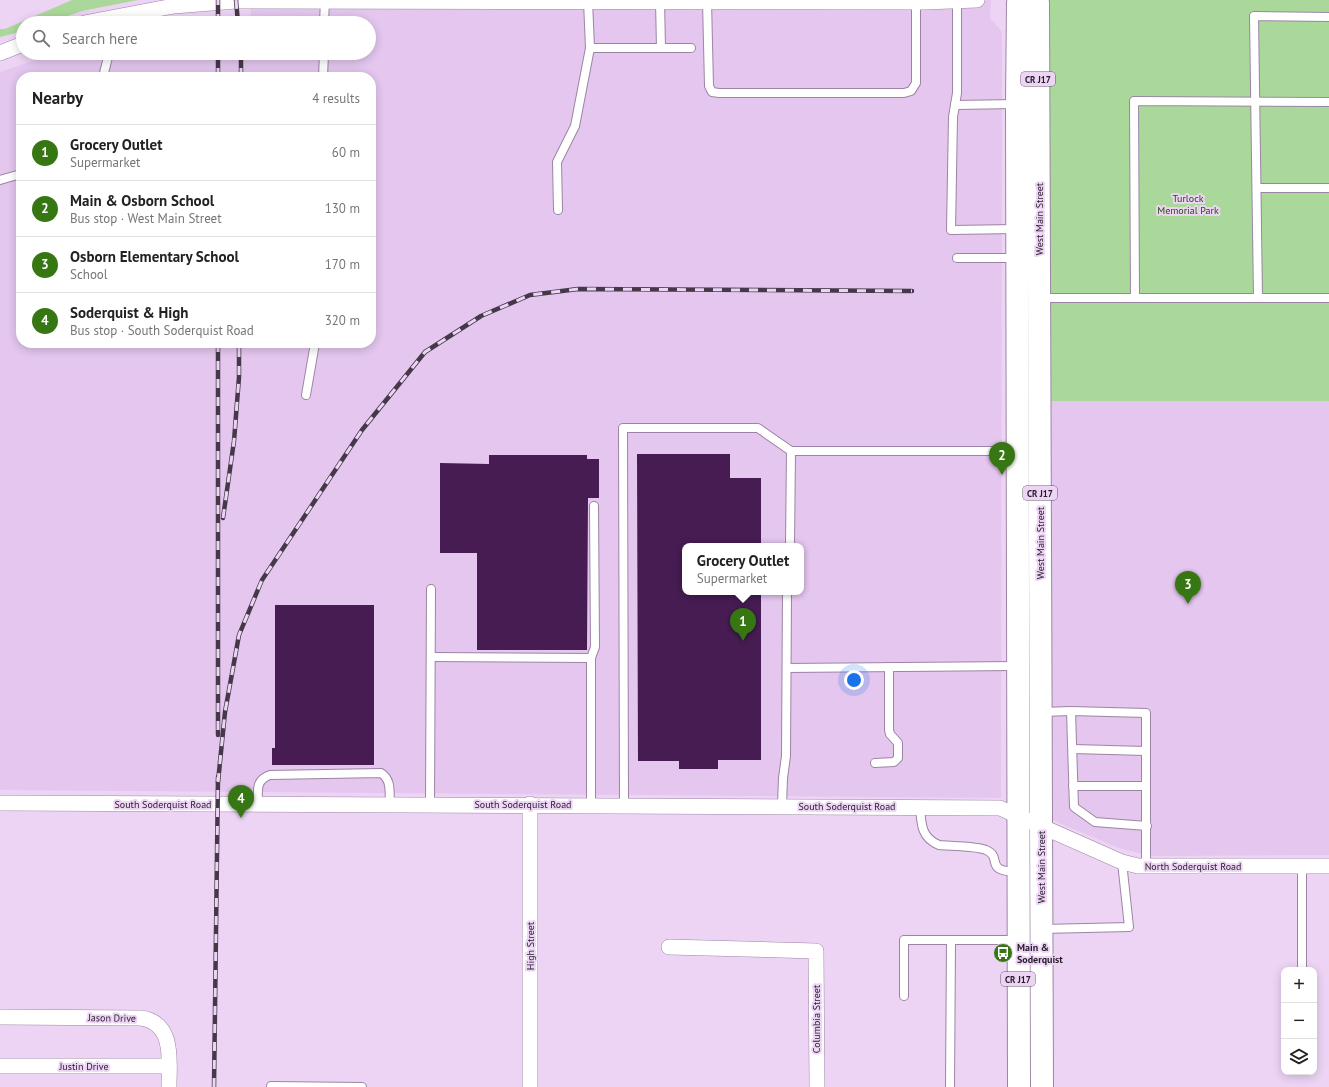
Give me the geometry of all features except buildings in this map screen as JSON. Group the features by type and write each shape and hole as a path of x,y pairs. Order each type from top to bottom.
{"main road":[{"name":"West Main Street","path":"1019,0 1017,229 1028,258 1040,298 1042,1087"},
{"name":"West Main Street","path":"1019,1087 1017,666 1018,451 1028,258 1038,11 1036,0"}],"street":[{"path":"132,16 199,3 322,0 977,0"},
{"path":"0,52 16,46"},
{"name":"South Soderquist Road","path":"0,803 920,806 1000,808 1041,827"},
{"name":"High Street","path":"530,804 530,1087"},
{"name":"North Soderquist Road","path":"1041,827 1122,862 1146,867 1197,865 1329,866"},
{"name":"Columbia Street","path":"669,947 816,951 817,1087"},
{"name":"Jason Drive","path":"0,1017 147,1019 157,1025 166,1038 169,1066 169,1087"},
{"name":"Justin Drive","path":"0,1066 169,1066"}],"lane":[{"path":"324,16 325,0"},
{"path":"558,210 557,162 575,126 590,48 597,1"},
{"path":"660,1 661,48"},
{"path":"707,1 709,86 712,92 719,93 904,93 911,91 916,83 922,1"},
{"path":"957,1 957,93 953,117 951,230 1017,229"},
{"path":"1258,298 1254,16 1329,17"},
{"path":"590,48 691,48"},
{"path":"104,72 107,60"},
{"path":"323,72 324,60"},
{"path":"1135,298 1134,101 1329,102"},
{"path":"955,105 1017,104"},
{"path":"0,180 16,175"},
{"path":"1257,188 1329,188"},
{"path":"957,258 1028,258"},
{"path":"1040,298 1329,298"},
{"path":"306,395 314,348"},
{"path":"624,805 623,428 758,428 791,451 1018,451"},
{"path":"790,543 791,451"},
{"path":"591,805 591,658 595,647 594,506"},
{"path":"430,804 431,589"},
{"path":"782,806 783,778 786,756 787,595"},
{"path":"431,657 591,658"},
{"path":"787,668 1017,666"},
{"path":"875,763 894,762 899,756 898,743 890,734 889,730 889,667"},
{"path":"1040,712 1146,712 1146,867"},
{"path":"1071,712 1074,807 1095,822 1147,826"},
{"path":"1072,749 1146,751"},
{"path":"258,805 259,782 262,778 270,775 381,773 387,777 389,783 390,804"},
{"path":"1073,786 1146,786"},
{"path":"920,806 922,828 926,837 933,843 939,845 985,849 993,856 996,868 999,870 1018,872"},
{"path":"1041,929 1129,927 1122,862"},
{"path":"1302,866 1302,967"},
{"path":"904,996 904,940 1018,940"},
{"path":"950,1087 951,940"},
{"path":"271,1086 362,1087"}],"shaded area":[{"path":"250,0 991,0 990,18 1002,32 1001,798 0,790 0,72 35,60 376,60 376,16 251,16"},
{"path":"1048,401 1329,401 1329,855 1156,856 1119,848 1052,819"}],"green space":[{"path":"72,0 138,0 82,11 68,16 35,16"},
{"name":"Turlock Memorial Park","path":"1048,0 1329,0 1329,401 1048,401"},
{"path":"16,24 16,33 0,37 0,29 5,29"}],"railway":[{"path":"218,0 218,16"},
{"path":"236,0 237,16"},
{"path":"218,60 218,72"},
{"path":"241,60 241,72"},
{"path":"218,782 225,712 239,635 262,580 362,430 425,352 481,316 530,295 578,289 912,291"},
{"path":"218,348 218,735"},
{"path":"223,518 234,441 239,377 239,348"},
{"path":"214,1087 218,777"}],"place":[{"name":"Main & Osborn School","path":"1002,475"},
{"name":"Osborn Elementary School","path":"1188,604"},
{"name":"Grocery Outlet","path":"743,641"},
{"name":"Soderquist & High","path":"241,818"},
{"name":"Main & Soderquist","path":"1003,953"}]}
